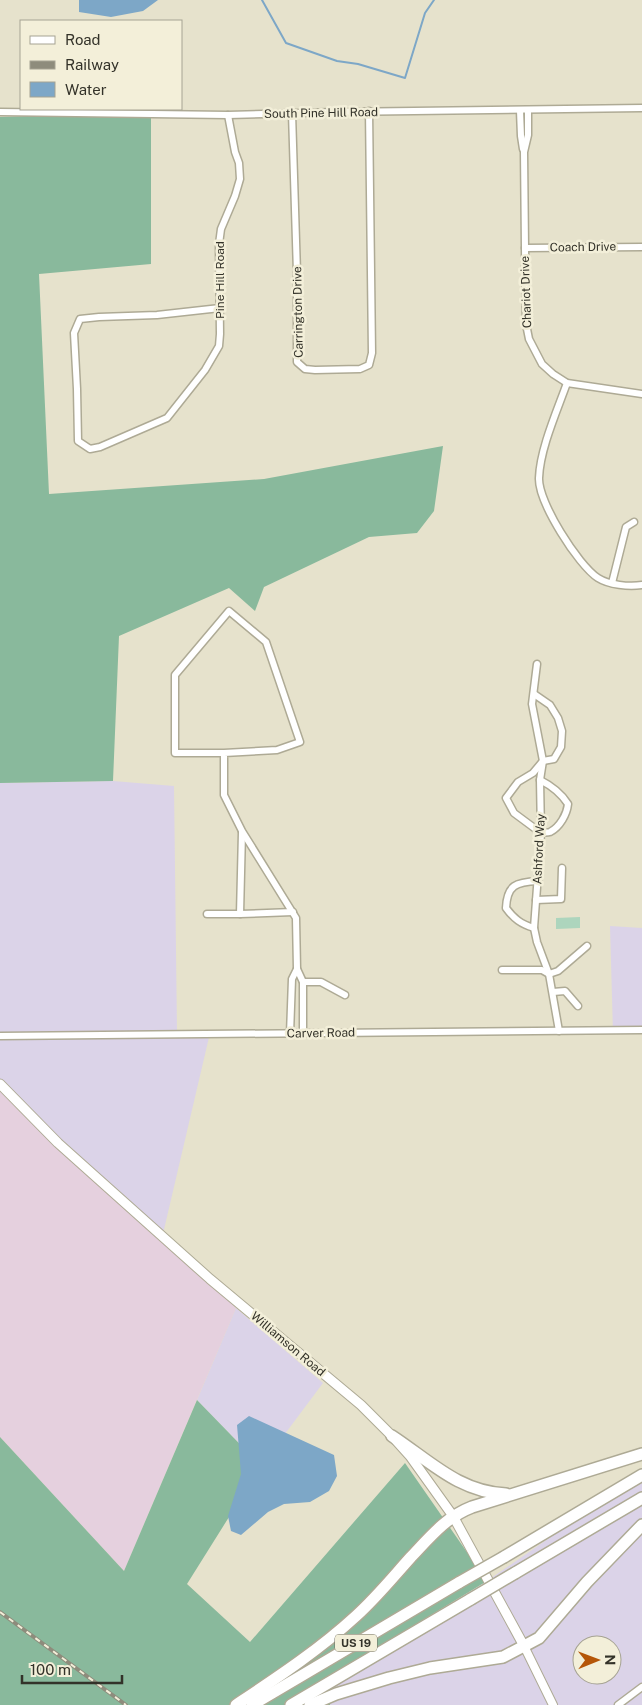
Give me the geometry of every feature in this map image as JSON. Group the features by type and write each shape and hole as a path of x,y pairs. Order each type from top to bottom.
{"highway":[{"path":"392,1436 458,1481 482,1491 513,1494"},
{"path":"236,1705 303,1660 340,1630 373,1600 435,1531 452,1516 472,1507 642,1454"},
{"name":"US 19","path":"252,1705 642,1475"},
{"name":"US 19","path":"291,1705 642,1498"},
{"path":"310,1705 336,1694 389,1678 430,1668 503,1657 539,1638 618,1549 642,1525"}],"main road":[{"name":"Williamson Road","path":"0,1084 58,1143 210,1279 361,1405 392,1436 410,1456 452,1516 524,1646"}],"street":[{"name":"South Pine Hill Road","path":"0,112 228,115 369,111 524,111 642,108"},
{"name":"Carrington Drive","path":"292,113 297,273 297,362 305,370 360,369 369,365 372,353 369,111"},
{"name":"Chariot Drive","path":"524,111 521,136 524,152 526,324 529,339 542,364 567,383 642,394"},
{"name":"Pine Hill Road","path":"220,308 157,315 80,319 74,333 78,441 90,449 100,447 167,418 206,370 219,346 220,308 219,244 221,229 240,179 239,163 228,115"},
{"name":"Coach Drive","path":"525,248 642,247"},
{"path":"567,383 541,461 539,480 542,495 564,536 580,561 589,571 600,579 612,583 634,586 642,585"},
{"path":"612,583 626,527 634,522"},
{"path":"229,611 266,642 300,742 276,750 224,753 175,753 174,675 229,611"},
{"name":"Ashford Way","path":"536,664 532,704 543,761 540,780 542,833 534,928 549,974 559,1031"},
{"path":"534,694 550,705 558,718 562,731 562,747 554,759 543,761 533,773 518,782 506,798 514,813 542,833 550,832 567,814 568,804 554,787 540,780"},
{"path":"224,753 224,795 242,831 296,918 297,970 303,982 302,1034"},
{"path":"240,914 242,831"},
{"path":"536,900 561,899 562,868"},
{"path":"534,928 522,925 513,918 506,908 506,896 515,885 538,881"},
{"path":"206,914 293,912"},
{"path":"502,970 542,970 549,974 558,971 587,946"},
{"path":"290,1034 292,979 297,970"},
{"path":"303,982 321,982 345,995"},
{"path":"553,992 565,991 578,1006"},
{"name":"Carver Road","path":"0,1036 642,1030"},
{"path":"524,1646 553,1705"},
{"path":"618,1705 627,1703 642,1687"}],"shaded area":[{"path":"113,781 174,786 177,1032 210,1033 162,1238 0,1082 0,783"},
{"path":"610,926 642,928 642,1033 613,1033"},
{"path":"0,1082 236,1308 124,1571 0,1437"},
{"path":"236,1308 323,1383 261,1466 197,1400"},
{"path":"642,1474 642,1705 330,1705 334,1674 487,1581"}],"green space":[{"path":"151,112 151,264 39,274 49,494 264,479 443,446 434,511 417,533 369,537 264,587 255,611 229,588 119,636 113,781 0,783 0,117"},
{"path":"580,917 580,928 556,929 556,918"},
{"path":"197,1400 261,1466 187,1584 250,1642 405,1463 487,1581 334,1674 330,1705 0,1705 0,1437 124,1571"}],"water":[{"path":"79,0 158,0 143,11 111,17 79,12"},
{"path":"249,1416 334,1455 337,1476 329,1491 310,1502 284,1504 268,1512 241,1535 231,1531 228,1516 241,1474 237,1425"}],"waterway":[{"path":"262,0 286,43 337,61 358,64 405,78 425,13 434,0"}],"railway":[{"path":"0,1612 126,1705"}]}
